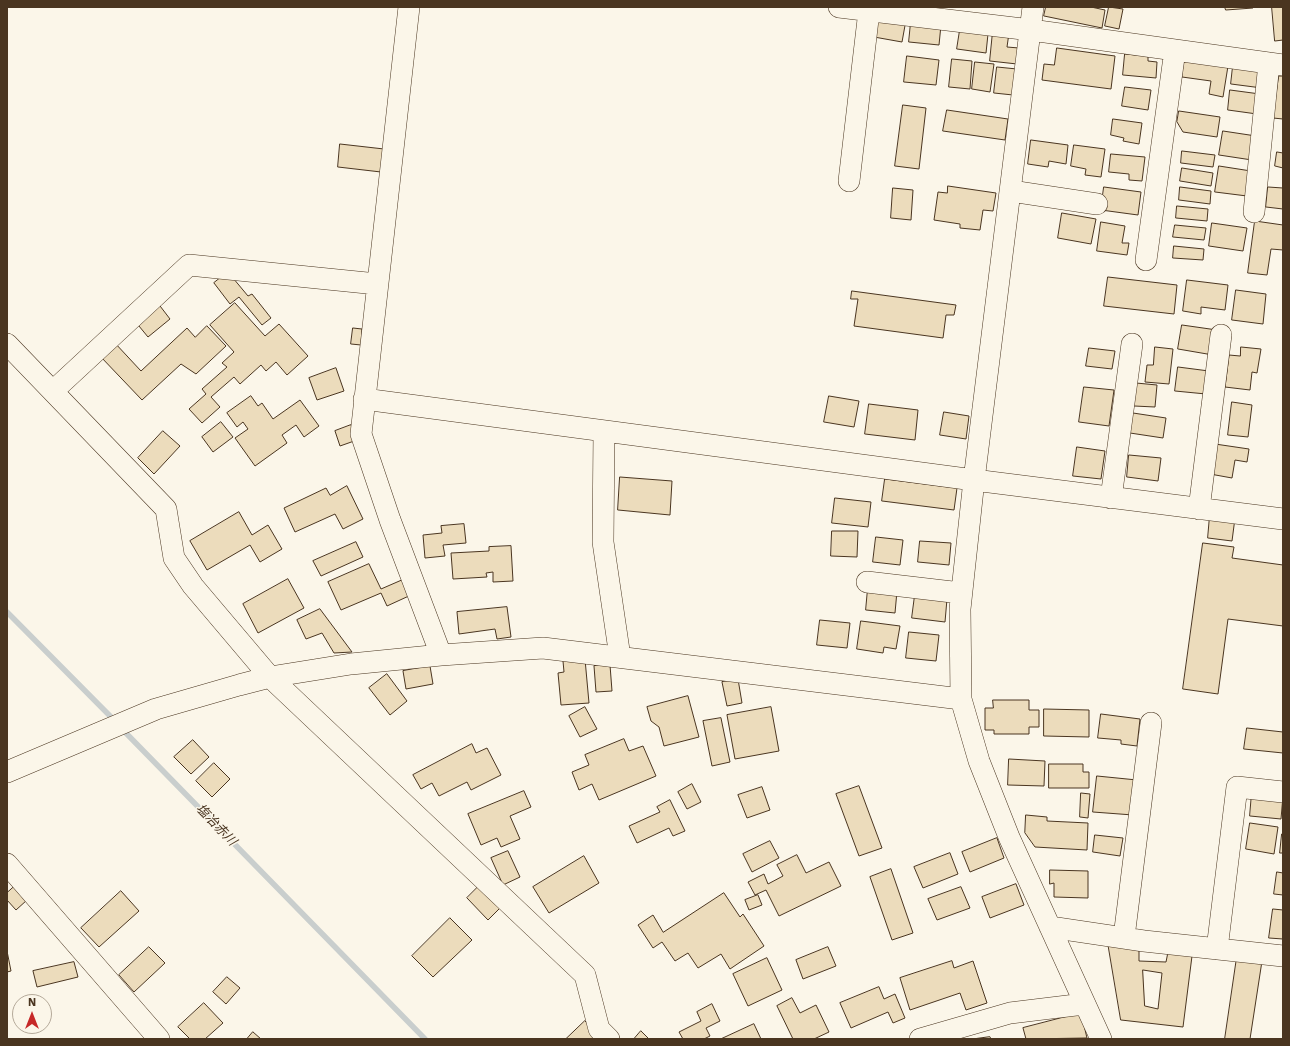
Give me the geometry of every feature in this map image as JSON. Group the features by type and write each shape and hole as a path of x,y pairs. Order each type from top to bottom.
{"street":[{"path":"409,7 361,434 392,527 441,655"},
{"path":"839,7 1031,30 1276,64 1254,212"},
{"path":"1033,7 961,593 961,699 979,762 1009,837 1101,1039"},
{"path":"849,181 869,11"},
{"path":"1146,260 1175,50"},
{"path":"1011,191 1097,204"},
{"path":"53,391 189,265 377,284"},
{"path":"1199,509 1221,335"},
{"path":"7,344 166,509 174,558 193,586 270,677 585,975 599,1029 608,1039"},
{"path":"1111,498 1132,344"},
{"path":"364,399 1111,498 1283,519"},
{"path":"604,431 603,542 620,657"},
{"path":"867,582 961,593"},
{"path":"7,772 156,709 270,677 351,664 441,655 543,648 961,699"},
{"path":"1124,937 1151,723"},
{"path":"1217,949 1237,787 1283,792"},
{"path":"7,864 159,1039"},
{"path":"1050,927 1217,949 1283,956"},
{"path":"920,1039 1010,1013 1084,1004"}],"building":[{"path":"1046,7 1091,7 1105,10 1102,28 1044,16"},
{"path":"1109,7 1123,9 1119,29 1105,26"},
{"path":"1225,7 1253,7 1253,8 1226,10"},
{"path":"1272,7 1283,7 1283,40 1275,41"},
{"path":"877,16 906,20 902,42 874,37"},
{"path":"911,22 941,25 939,45 909,42"},
{"path":"960,30 988,34 986,53 957,49"},
{"path":"993,31 1009,33 1007,47 1019,48 1017,64 990,61"},
{"path":"1057,48 1115,56 1111,89 1042,80 1044,64 1054,65"},
{"path":"1125,54 1148,56 1148,61 1157,62 1156,78 1123,75"},
{"path":"907,56 939,60 936,85 904,82"},
{"path":"952,59 972,61 970,89 949,87"},
{"path":"1184,60 1228,66 1223,97 1209,94 1211,81 1182,77"},
{"path":"975,62 994,64 990,92 972,89"},
{"path":"1233,66 1264,70 1262,88 1231,84"},
{"path":"997,67 1017,69 1013,95 994,93"},
{"path":"1279,76 1283,76 1283,119 1273,118"},
{"path":"1125,87 1151,90 1148,110 1122,106"},
{"path":"1230,90 1260,94 1257,114 1228,110"},
{"path":"903,105 926,108 919,169 895,166"},
{"path":"947,110 1008,119 1005,140 943,131"},
{"path":"1179,111 1220,117 1217,137 1183,132 1177,122"},
{"path":"1113,119 1142,123 1139,144 1123,141 1124,138 1111,135"},
{"path":"1223,131 1256,136 1252,160 1219,155"},
{"path":"1031,140 1068,145 1066,164 1049,161 1048,167 1028,164"},
{"path":"340,144 384,149 381,172 338,167"},
{"path":"1074,145 1105,149 1101,177 1085,175 1086,169 1071,166"},
{"path":"1182,151 1215,155 1213,167 1181,163"},
{"path":"1277,152 1283,153 1283,168 1275,166"},
{"path":"1111,154 1145,157 1142,181 1129,180 1129,174 1109,172"},
{"path":"1219,166 1251,171 1247,196 1215,192"},
{"path":"1182,168 1213,173 1211,186 1180,181"},
{"path":"948,186 996,193 993,211 983,210 980,230 960,228 960,224 934,220 938,192 947,193"},
{"path":"1104,187 1141,192 1138,215 1101,210"},
{"path":"1180,187 1211,191 1210,204 1179,200"},
{"path":"1268,187 1283,188 1283,209 1266,207"},
{"path":"893,188 913,190 911,220 891,218"},
{"path":"1177,206 1208,209 1207,221 1176,218"},
{"path":"1062,213 1096,219 1091,244 1058,238"},
{"path":"1255,221 1283,225 1283,250 1271,249 1267,275 1248,273"},
{"path":"1101,222 1125,226 1122,243 1129,243 1127,255 1097,251"},
{"path":"1212,223 1247,228 1243,251 1209,246"},
{"path":"1175,225 1206,228 1204,240 1173,237"},
{"path":"1174,246 1204,249 1203,260 1173,258"},
{"path":"228,272 248,296 252,294 271,318 262,325 239,297 230,304 214,283"},
{"path":"1108,277 1177,285 1174,314 1104,306"},
{"path":"1187,280 1228,285 1225,310 1201,307 1201,314 1183,311"},
{"path":"1236,290 1266,294 1263,324 1232,320"},
{"path":"852,291 956,305 954,315 946,315 943,338 854,326 858,299 851,299"},
{"path":"157,302 170,319 148,337 134,320"},
{"path":"235,303 265,336 279,324 308,356 287,375 276,362 266,371 261,365 240,384 234,377 211,397 220,407 202,423 189,409 206,394 202,389 227,367 222,363 234,352 210,325"},
{"path":"1182,325 1217,330 1213,355 1178,349"},
{"path":"207,326 226,346 196,374 181,364 142,400 100,356 114,342 141,371 187,328 195,337"},
{"path":"353,328 362,329 361,345 351,344"},
{"path":"1155,347 1173,349 1169,384 1145,382 1147,365 1153,365"},
{"path":"1241,347 1261,349 1257,373 1252,372 1250,390 1225,387 1229,355 1240,356"},
{"path":"1089,348 1115,351 1112,369 1086,366"},
{"path":"1178,367 1209,371 1206,394 1175,391"},
{"path":"336,368 344,391 317,400 309,378"},
{"path":"1136,383 1157,385 1155,407 1134,406"},
{"path":"1084,387 1114,390 1109,426 1079,422"},
{"path":"251,396 258,406 262,403 273,419 300,400 319,426 304,437 296,425 282,435 287,443 255,466 235,438 248,429 243,422 237,427 227,413"},
{"path":"829,396 859,401 854,427 824,422"},
{"path":"1232,402 1252,405 1248,437 1228,435"},
{"path":"869,404 918,410 915,440 865,434"},
{"path":"944,412 969,416 966,439 940,435"},
{"path":"1133,413 1166,418 1163,438 1130,433"},
{"path":"221,422 233,437 213,452 202,437"},
{"path":"351,425 357,440 340,446 335,431"},
{"path":"163,431 180,446 154,474 138,458"},
{"path":"1215,444 1249,449 1247,462 1235,460 1232,478 1210,474"},
{"path":"1077,447 1105,451 1101,479 1073,476"},
{"path":"1129,455 1161,458 1158,481 1127,477"},
{"path":"620,477 672,481 670,515 618,510"},
{"path":"885,479 957,488 954,510 882,501"},
{"path":"347,486 363,519 343,529 335,514 295,532 284,508 326,488 330,495"},
{"path":"835,498 871,502 868,527 832,523"},
{"path":"239,512 252,535 268,525 282,549 260,562 250,545 207,570 190,541"},
{"path":"1210,515 1235,518 1232,541 1208,538"},
{"path":"464,524 466,543 443,545 445,556 425,558 423,535 442,533 441,526"},
{"path":"832,531 858,531 857,557 831,556"},
{"path":"876,537 903,540 900,565 873,562"},
{"path":"920,541 951,543 949,565 918,562"},
{"path":"356,542 363,557 321,576 313,561"},
{"path":"1203,543 1234,547 1232,558 1283,565 1283,626 1228,619 1218,694 1183,689"},
{"path":"511,546 513,581 493,582 493,572 486,573 487,577 453,579 451,553 489,551 489,547"},
{"path":"369,564 381,589 404,579 411,595 387,606 381,593 341,610 328,582"},
{"path":"288,579 304,608 258,633 243,604"},
{"path":"868,588 897,591 895,613 866,610"},
{"path":"915,595 947,599 945,622 912,618"},
{"path":"507,607 511,637 497,639 495,629 459,634 457,612"},
{"path":"320,609 352,652 334,653 322,633 306,639 297,620"},
{"path":"820,620 850,623 847,648 817,645"},
{"path":"861,621 900,626 896,649 884,647 883,653 857,649"},
{"path":"909,632 939,635 936,661 906,658"},
{"path":"585,659 589,703 561,705 558,673 564,672 563,661"},
{"path":"610,665 612,691 596,692 594,666"},
{"path":"430,666 433,684 406,689 403,671"},
{"path":"387,674 407,701 390,715 369,688"},
{"path":"738,679 742,703 727,706 722,682"},
{"path":"688,696 699,737 664,746 659,727 651,721 647,707"},
{"path":"993,700 1029,700 1029,710 1039,710 1039,727 1029,727 1029,734 994,734 994,730 985,730 985,708 993,708"},
{"path":"585,707 597,729 580,737 569,716"},
{"path":"771,707 779,751 735,759 727,715"},
{"path":"1044,709 1089,710 1089,737 1044,736"},
{"path":"1101,714 1140,719 1137,746 1121,744 1121,740 1098,738"},
{"path":"721,718 730,762 712,766 703,721"},
{"path":"1247,728 1283,732 1283,753 1244,749"},
{"path":"624,739 629,751 643,746 656,776 599,800 592,784 579,790 572,772 589,765 585,755"},
{"path":"193,740 209,757 191,774 174,757"},
{"path":"472,744 476,753 487,748 501,775 471,790 467,782 439,796 432,783 421,789 413,775"},
{"path":"1009,759 1045,761 1044,786 1008,785"},
{"path":"214,763 230,779 212,797 196,781"},
{"path":"1049,764 1083,764 1083,772 1089,772 1089,788 1049,788"},
{"path":"1097,776 1137,780 1133,815 1093,812"},
{"path":"692,784 701,802 687,809 678,792"},
{"path":"859,786 882,848 859,856 836,794"},
{"path":"762,787 770,810 747,818 738,795"},
{"path":"524,791 531,807 510,816 520,839 501,847 497,838 481,845 468,814"},
{"path":"1252,792 1283,796 1281,819 1250,816"},
{"path":"1081,793 1090,794 1088,818 1080,817"},
{"path":"670,800 685,831 673,836 669,828 637,843 629,826 660,812 657,807"},
{"path":"1026,815 1047,817 1047,821 1088,823 1087,850 1035,847 1025,833"},
{"path":"1250,823 1278,827 1274,854 1246,849"},
{"path":"1282,834 1283,853 1280,853"},
{"path":"1095,835 1123,838 1120,856 1093,852"},
{"path":"997,838 1004,858 970,872 962,852"},
{"path":"770,841 779,858 752,872 743,854"},
{"path":"508,851 520,877 503,885 491,858"},
{"path":"950,853 958,874 923,888 914,867"},
{"path":"797,855 806,873 829,862 841,886 779,916 766,890 755,895 748,882 764,874 768,884 783,876 777,865"},
{"path":"584,856 599,883 549,913 533,887"},
{"path":"891,869 913,933 892,940 870,877"},
{"path":"1050,870 1088,871 1088,898 1054,897 1054,883 1050,884"},
{"path":"1277,872 1283,873 1283,895 1274,894"},
{"path":"1016,884 1024,905 990,918 982,897"},
{"path":"15,886 27,900 16,910 7,900 7,893"},
{"path":"479,886 500,908 488,920 467,898"},
{"path":"961,887 970,908 937,920 928,899"},
{"path":"121,891 139,911 99,947 81,928"},
{"path":"724,893 740,917 743,914 764,946 730,969 721,954 698,968 688,953 675,961 662,942 653,948 638,925 653,915 663,932"},
{"path":"758,895 762,905 749,910 745,900"},
{"path":"1273,909 1283,910 1283,939 1269,938"},
{"path":"450,918 472,940 433,977 412,956"},
{"path":"1108,943 1139,948 1139,961 1166,962 1168,952 1192,956 1183,1027 1121,1020","holes":["1143,970 1162,973 1158,1009 1145,1006"]},
{"path":"149,947 165,963 134,992 119,975"},
{"path":"828,947 836,966 803,979 796,960"},
{"path":"7,951 11,971 7,972"},
{"path":"1237,957 1262,961 1250,1039 1225,1039"},
{"path":"767,958 782,990 748,1006 733,974"},
{"path":"952,961 954,968 973,961 987,1003 966,1010 960,993 910,1010 900,978"},
{"path":"74,962 78,977 37,987 33,971"},
{"path":"227,977 240,988 226,1004 213,992"},
{"path":"879,987 884,999 895,994 905,1018 893,1023 888,1012 851,1028 840,1003"},
{"path":"792,998 800,1013 816,1005 829,1032 814,1039 793,1039 777,1006"},
{"path":"204,1003 223,1023 205,1039 190,1039 178,1027"},
{"path":"712,1004 720,1021 706,1028 710,1036 704,1039 683,1039 679,1032 701,1021 697,1012"},
{"path":"1081,1013 1087,1038 1026,1039 1023,1028"},
{"path":"585,1021 602,1039 566,1039"},
{"path":"754,1024 761,1039 721,1039"},
{"path":"641,1031 649,1039 634,1039"},
{"path":"253,1032 261,1039 247,1039"},
{"path":"990,1037 991,1039 973,1039"}],"waterway":[{"name":"塩冶赤川","path":"7,612 115,721"},
{"name":"塩冶赤川","path":"122,729 425,1039"}]}
